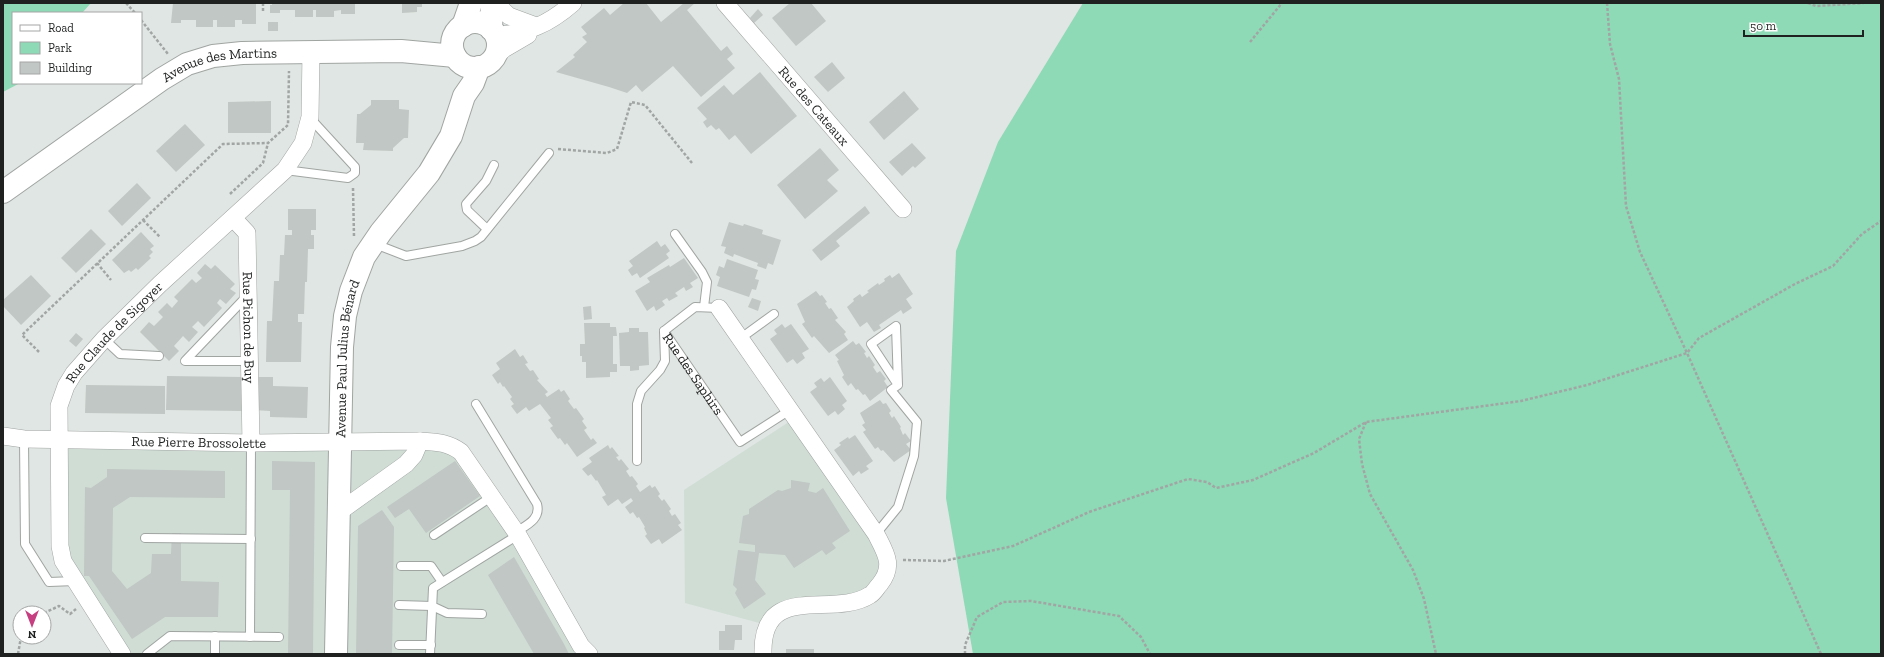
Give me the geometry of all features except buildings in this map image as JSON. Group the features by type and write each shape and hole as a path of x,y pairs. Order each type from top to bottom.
{"main road":[{"path":"471,3 468,51 498,42 493,32 493,3"},
{"name":"Avenue des Martins","path":"3,192 187,64 213,56 242,52 401,51 434,41 468,51 478,23 485,25 493,32"},
{"name":"Avenue Paul Julius Bénard","path":"336,654 342,347 345,316 351,291 370,247 429,173 451,136 464,96 468,51"}],"street":[{"path":"493,3 509,16 538,25"},
{"path":"468,51 556,17 572,3"},
{"name":"Rue des Cateaux","path":"725,3 903,209"},
{"path":"493,32 511,34 538,25"},
{"name":"Rue Claude de Sigoyer","path":"122,654 63,561 60,546 58,406 66,386 74,373 104,340 160,284 285,170 303,142 310,117 311,52"},
{"name":"Rue Pichon de Buy","path":"232,218 247,233 248,361 251,444"},
{"path":"711,308 741,338 876,534 889,560 885,577 871,595 851,602 795,606 778,614 767,625 763,645 763,654"},
{"name":"Rue Pierre Brossolette","path":"3,436 24,439 251,444 420,441 442,442 453,445 461,452 517,534 585,650"},
{"path":"339,512 406,464 414,455 420,441"}],"lane":[{"path":"285,170 350,178 355,173 355,167 310,117"},
{"path":"370,247 406,256 462,246 475,241 487,229 548,153"},
{"path":"487,229 467,210 466,204 486,181 494,165"},
{"path":"675,234 702,272 707,282 711,308"},
{"path":"248,295 185,361 248,361"},
{"name":"Rue des Saphirs","path":"711,308 695,307 664,330 740,442 790,410"},
{"path":"741,338 774,314"},
{"path":"896,326 897,363 898,385 871,344 896,326"},
{"path":"636,461 636,404 641,392 660,370 665,361 664,330"},
{"path":"104,340 120,354 159,356"},
{"path":"876,534 898,507 914,456 917,422 891,390 898,385"},
{"path":"430,654 432,588 517,534 537,517 539,511 537,504 476,404"},
{"path":"24,439 25,544 49,582 75,581"},
{"path":"250,637 251,444"},
{"path":"434,535 491,497"},
{"path":"145,538 251,539"},
{"path":"401,566 431,566 442,582"},
{"path":"399,604 432,606 447,613 482,614"},
{"path":"147,654 170,636 279,637"},
{"path":"215,636 215,654"},
{"path":"399,645 431,645"}],"path":[{"path":"126,3 134,12"},
{"path":"264,3 264,11"},
{"path":"1250,42 1282,3"},
{"path":"1607,3 1610,44 1619,79 1626,206 1640,252 1687,353 1821,654"},
{"path":"1808,3 1816,6 1864,3"},
{"path":"142,21 160,41 179,69"},
{"path":"39,352 22,335 223,144 268,142 288,125 289,52"},
{"path":"548,153 559,149 607,153 617,149 631,102 645,104 692,163"},
{"path":"230,194 264,163 268,142"},
{"path":"350,178 354,194 355,246 370,247"},
{"path":"143,220 160,236"},
{"path":"889,560 944,561 1013,546 1089,512 1188,479 1207,482 1216,488 1253,480 1314,453 1366,422 1521,401 1587,385 1687,353 1699,338 1795,284 1834,266 1862,234 1881,221"},
{"path":"97,264 111,280"},
{"path":"1366,422 1359,439 1362,464 1370,494 1413,570 1424,599 1436,654"},
{"path":"52,609 59,606 70,614 88,601"},
{"path":"965,654 965,645 977,617 1003,602 1031,601 1119,616 1141,637 1150,654"}],"shaded area":[{"path":"795,418 889,560 871,595 795,606 767,625 685,603 684,490"},
{"path":"58,440 453,445 584,654 122,654 63,561"}],"green space":[{"path":"3,3 91,3 83,12 12,12 12,84 18,84 3,92"},
{"path":"1083,3 1881,3 1881,654 973,654 946,498 956,251 998,142"}]}
